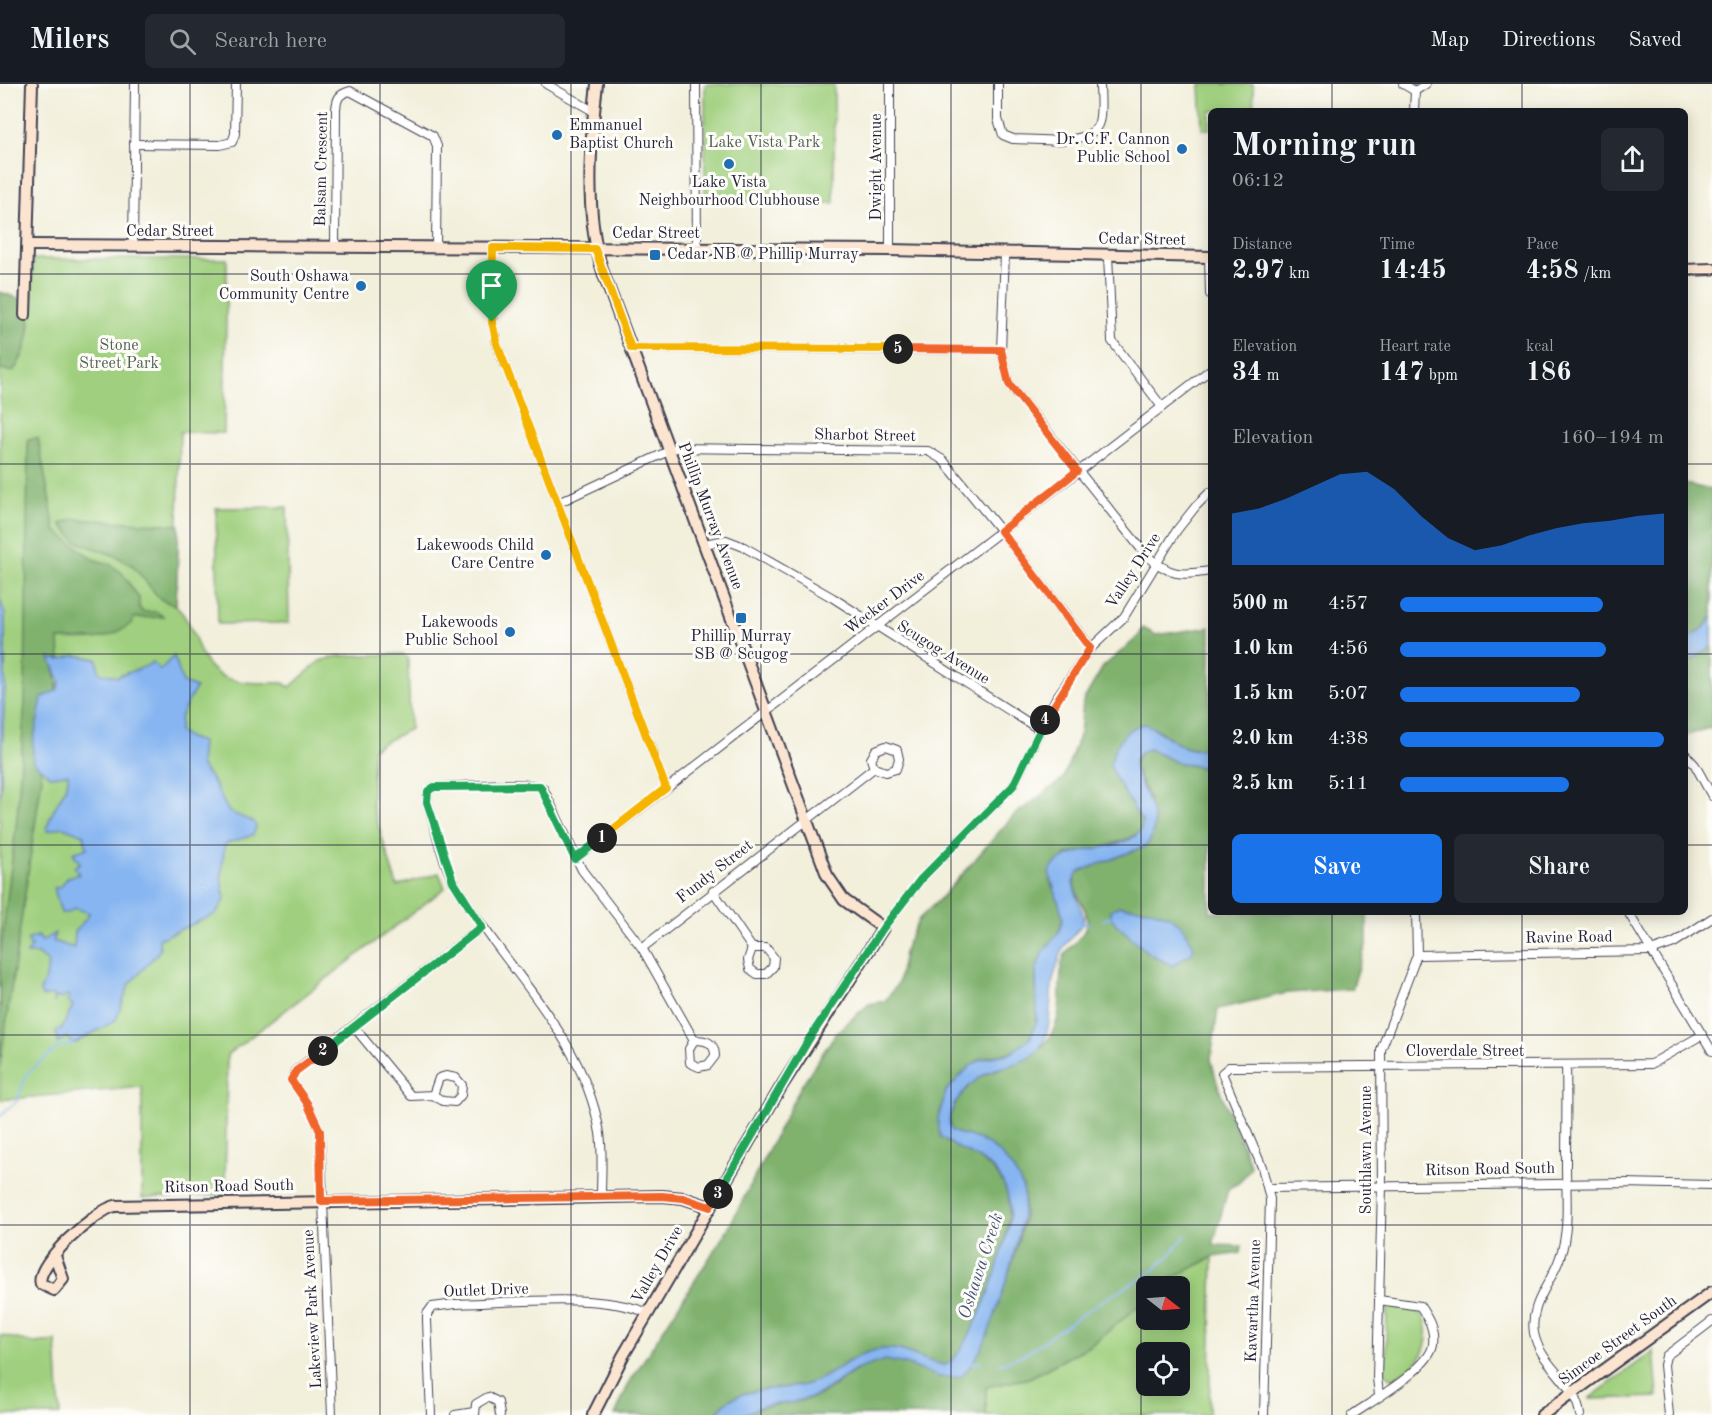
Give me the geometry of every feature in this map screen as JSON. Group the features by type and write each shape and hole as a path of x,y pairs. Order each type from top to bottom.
{"street":[{"path":"25,315 29,245 32,84"},
{"path":"133,246 135,84"},
{"path":"134,144 229,143 235,134 236,84"},
{"path":"546,84 593,111"},
{"name":"Phillip Murray Avenue","path":"597,84 593,111 592,200 595,249 827,875 844,900 883,928"},
{"path":"696,84 697,249"},
{"name":"Dwight Avenue","path":"890,84 890,250"},
{"path":"998,84 998,119 1003,135 1013,139 1080,139 1095,132 1100,121 1100,84"},
{"path":"1403,84 1415,91"},
{"path":"1415,91 1426,84"},
{"name":"Balsam Crescent","path":"335,246 336,109 337,99 342,93 350,91 433,136 437,146 436,248"},
{"path":"1414,108 1415,91"},
{"name":"Cedar Street","path":"29,245 890,250 1208,256"},
{"path":"493,248 493,332 666,788"},
{"path":"1005,253 1001,350 1009,384 1146,555 1171,573 1185,575 1208,571"},
{"path":"1108,255 1112,341 1162,407"},
{"path":"1688,270 1712,269"},
{"path":"631,348 1001,350"},
{"name":"Wecker Drive","path":"575,859 1208,371"},
{"name":"Sharbot Street","path":"558,503 668,450 683,447 928,451 943,460 1001,531 1090,648"},
{"name":"Valley Drive","path":"593,1415 606,1385 809,1039 883,928 921,879 1013,786 1056,698 1090,648 1124,617 1177,530 1208,494"},
{"name":"Scugog Avenue","path":"704,544 726,540 744,547 1040,730"},
{"path":"1688,757 1695,765 1712,796"},
{"name":"Fundy Street","path":"642,948 806,818 874,768"},
{"path":"601,1197 600,1133 581,1073 543,1004 482,927 453,881 426,798 428,791 434,787 540,786 545,792 547,802 575,859 642,948 694,1040"},
{"path":"713,891 752,948"},
{"name":"Southlawn Avenue","path":"1379,1395 1377,1378 1382,1187 1381,1050 1418,955 1416,915"},
{"path":"1630,915 1712,1051"},
{"name":"Ravine Road","path":"1418,955 1651,951 1674,943 1712,918"},
{"path":"321,1201 320,1131 307,1103 291,1080 296,1071 482,927"},
{"path":"354,1027 405,1091 417,1097 432,1095"},
{"name":"Cloverdale Street","path":"1222,1073 1229,1067 1652,1064 1702,1035"},
{"path":"1566,1065 1566,1184 1563,1246 1560,1258 1535,1306 1534,1332 1541,1354 1573,1393 1580,1415"},
{"name":"Kawartha Avenue","path":"1222,1073 1258,1158 1268,1188 1270,1242 1264,1415"},
{"name":"Ritson Road South","path":"1268,1188 1690,1183 1712,1185"},
{"name":"Ritson Road South","path":"55,1256 96,1214 115,1206 672,1197 710,1207"},
{"name":"Lakeview Park Avenue","path":"321,1201 332,1415"},
{"name":"Simcoe Street South","path":"1542,1415 1712,1292"},
{"path":"1352,1415 1424,1364 1433,1347 1432,1325 1420,1306 1379,1300"},
{"name":"Outlet Drive","path":"431,1415 427,1321 432,1307 455,1304 600,1301 627,1305 648,1313"},
{"path":"1669,1415 1664,1365 1666,1356 1712,1321"},
{"path":"455,1415 474,1413 479,1400 488,1397 498,1402 501,1415"}],"green space":[{"name":"Lake Vista Park","path":"705,84 834,84 834,203 705,201"},
{"path":"1200,84 1253,84 1254,108 1208,108 1208,129 1202,129"},
{"name":"Stone Street Park","path":"33,259 227,259 224,433 180,432 176,606 187,620 204,660 212,669 232,680 283,683 290,687 320,661 338,656 403,654 408,658 410,729 373,748 372,805 397,886 439,873 445,888 227,1055 225,1195 142,1198 142,1087 0,1100 0,798 5,683 5,615 0,599 0,315 31,315"},
{"path":"0,292 29,302 28,339 13,372 0,369"},
{"path":"38,438 55,530 93,559 111,565 122,573 139,598 139,607 143,612 157,612 164,617 133,618 133,622 124,629 98,638 59,639 60,659 51,659 56,673 56,695 39,731 36,744 42,777 0,1065 0,956 17,818 25,701 28,439"},
{"path":"1688,485 1712,490 1712,617 1704,628 1688,639"},
{"path":"287,507 289,623 218,624 216,508"},
{"path":"74,519 179,525 176,606 160,599 133,566 116,556 77,542 61,524"},
{"path":"1208,627 1208,746 1196,749 1181,746 1155,728 1110,765 1142,822 1141,830 1118,843 1067,854 1050,882 1062,908 1063,917 1060,930 1042,956 1037,970 1037,1009 1035,1029 1031,1037 1019,1049 975,1063 946,1091 947,1142 975,1156 991,1168 1008,1193 1009,1209 1007,1231 992,1286 969,1337 957,1355 945,1365 900,1350 884,1349 862,1354 814,1382 755,1391 732,1398 716,1415 615,1415 629,1383 728,1229 801,1086 836,1033 869,1004 885,1001 898,983 905,948 919,919 944,895 1013,816 1063,779 1080,733 1083,701 1103,667 1138,637 1143,628 1156,635"},
{"path":"1712,646 1712,727 1688,735 1688,659 1694,659"},
{"path":"1149,749 1176,762 1208,769 1208,915 1367,915 1367,942 1352,989 1287,993 1218,1009 1211,1059 1217,1083 1251,1167 1240,1182 1228,1189 1213,1245 1242,1246 1241,1253 1213,1257 1176,1276 1136,1276 1136,1308 1091,1345 1029,1378 986,1387 986,1415 743,1415 771,1405 817,1396 867,1364 877,1361 897,1361 936,1375 945,1375 968,1368 975,1359 992,1321 1017,1246 1024,1215 1023,1187 952,1131 950,1116 963,1092 976,1080 1031,1055 1039,1050 1052,1033 1059,1014 1062,963 1067,951 1083,933 1087,922 1084,908 1074,885 1078,872 1146,846 1149,799 1134,765 1141,751"},
{"path":"1213,1257 1209,1415 986,1415 986,1387 1029,1378 1091,1345 1136,1308 1136,1330 1190,1330 1190,1276 1176,1276"},
{"path":"1391,1305 1408,1306 1418,1311 1426,1324 1427,1332 1427,1341 1421,1357 1414,1365 1393,1379 1385,1374 1387,1310"},
{"path":"0,1335 34,1343 56,1341 60,1415 0,1415"},
{"path":"1654,1351 1658,1397 1590,1399 1590,1398"}],"water":[{"path":"0,599 5,615 5,683 0,798"},
{"path":"1712,617 1712,646 1693,659 1688,659 1688,639 1704,628"},
{"path":"75,655 97,659 99,672 117,677 153,662 160,670 174,656 183,683 196,688 181,715 179,731 189,738 202,742 200,765 212,780 229,812 254,822 256,827 253,835 225,844 222,877 225,898 216,914 159,939 160,950 129,985 116,1020 74,1044 67,1037 58,1043 56,1031 62,1028 73,1005 67,1001 70,996 66,995 62,999 56,997 54,1003 53,995 42,997 40,991 46,978 48,962 37,954 27,954 31,947 27,940 38,936 42,941 55,933 53,941 74,948 75,932 89,913 75,908 68,913 61,913 54,888 60,887 68,877 79,874 74,867 80,863 73,853 87,848 84,835 63,827 47,831 48,823 66,786 68,774 50,776 33,762 33,743 42,698 57,690 60,682 50,658 59,660"},
{"path":"1145,724 1185,747 1202,749 1208,746 1208,769 1176,762 1149,749 1138,755 1135,764 1137,776 1154,818 1153,832 1146,846 1078,872 1073,883 1084,919 1065,945 1060,957 1053,980 1048,1027 1042,1044 1037,1051 1024,1060 993,1070 979,1078 967,1088 952,1109 950,1124 952,1131 988,1144 1012,1168 1023,1189 1024,1202 1016,1245 994,1319 976,1358 961,1377 939,1377 905,1364 885,1360 856,1370 816,1396 790,1403 764,1405 743,1415 716,1415 732,1398 756,1391 814,1382 852,1359 873,1351 900,1350 945,1365 955,1357 966,1341 987,1295 1004,1246 1010,1212 1009,1200 1002,1181 990,1166 940,1136 938,1119 946,1091 970,1066 982,1059 1011,1053 1030,1038 1037,1020 1036,970 1043,952 1059,932 1063,917 1049,872 1057,862 1068,856 1121,843 1133,838 1141,830 1142,822 1110,765 1114,751 1122,738 1138,726"},
{"path":"1119,906 1148,909 1169,916 1181,925 1194,946 1192,953 1172,966 1147,952 1111,917 1111,910"}],"waterway":[{"path":"1103,920 1111,917"},
{"path":"1080,925 1089,923"},
{"path":"0,1116 17,1101 27,1074 58,1047 74,1044"},
{"path":"999,1364 1025,1354 1100,1302 1153,1271 1186,1235"},
{"path":"972,1363 981,1362"}],"place":[{"name":"Emmanuel Baptist Church","path":"557,135"},
{"name":"Dr. C.F. Cannon Public School","path":"1182,149"},
{"name":"Lake Vista Neighbourhood Clubhouse","path":"729,164"},
{"name":"Cedar NB @ Phillip Murray","path":"655,255"},
{"name":"South Oshawa Community Centre","path":"361,286"},
{"name":"Lakewoods Child Care Centre","path":"546,555"},
{"name":"Phillip Murray SB @ Scugog","path":"741,618"},
{"name":"Lakewoods Public School","path":"510,632"}],"route":[{"path":"493,248 595,249 631,348 646,346 1001,350 1009,384 1077,471 1001,531 1090,648 1056,698 1013,786 921,879 900,904 809,1039 710,1207 683,1198 662,1196 321,1201 320,1131 307,1103 291,1080 296,1071 482,927 453,881 427,802 428,791 434,787 540,786 545,792 547,802 575,859 666,788 497,344 492,322 493,248"}],"water label":[{"name":"Oshawa Creek","path":"981,1266"}]}
